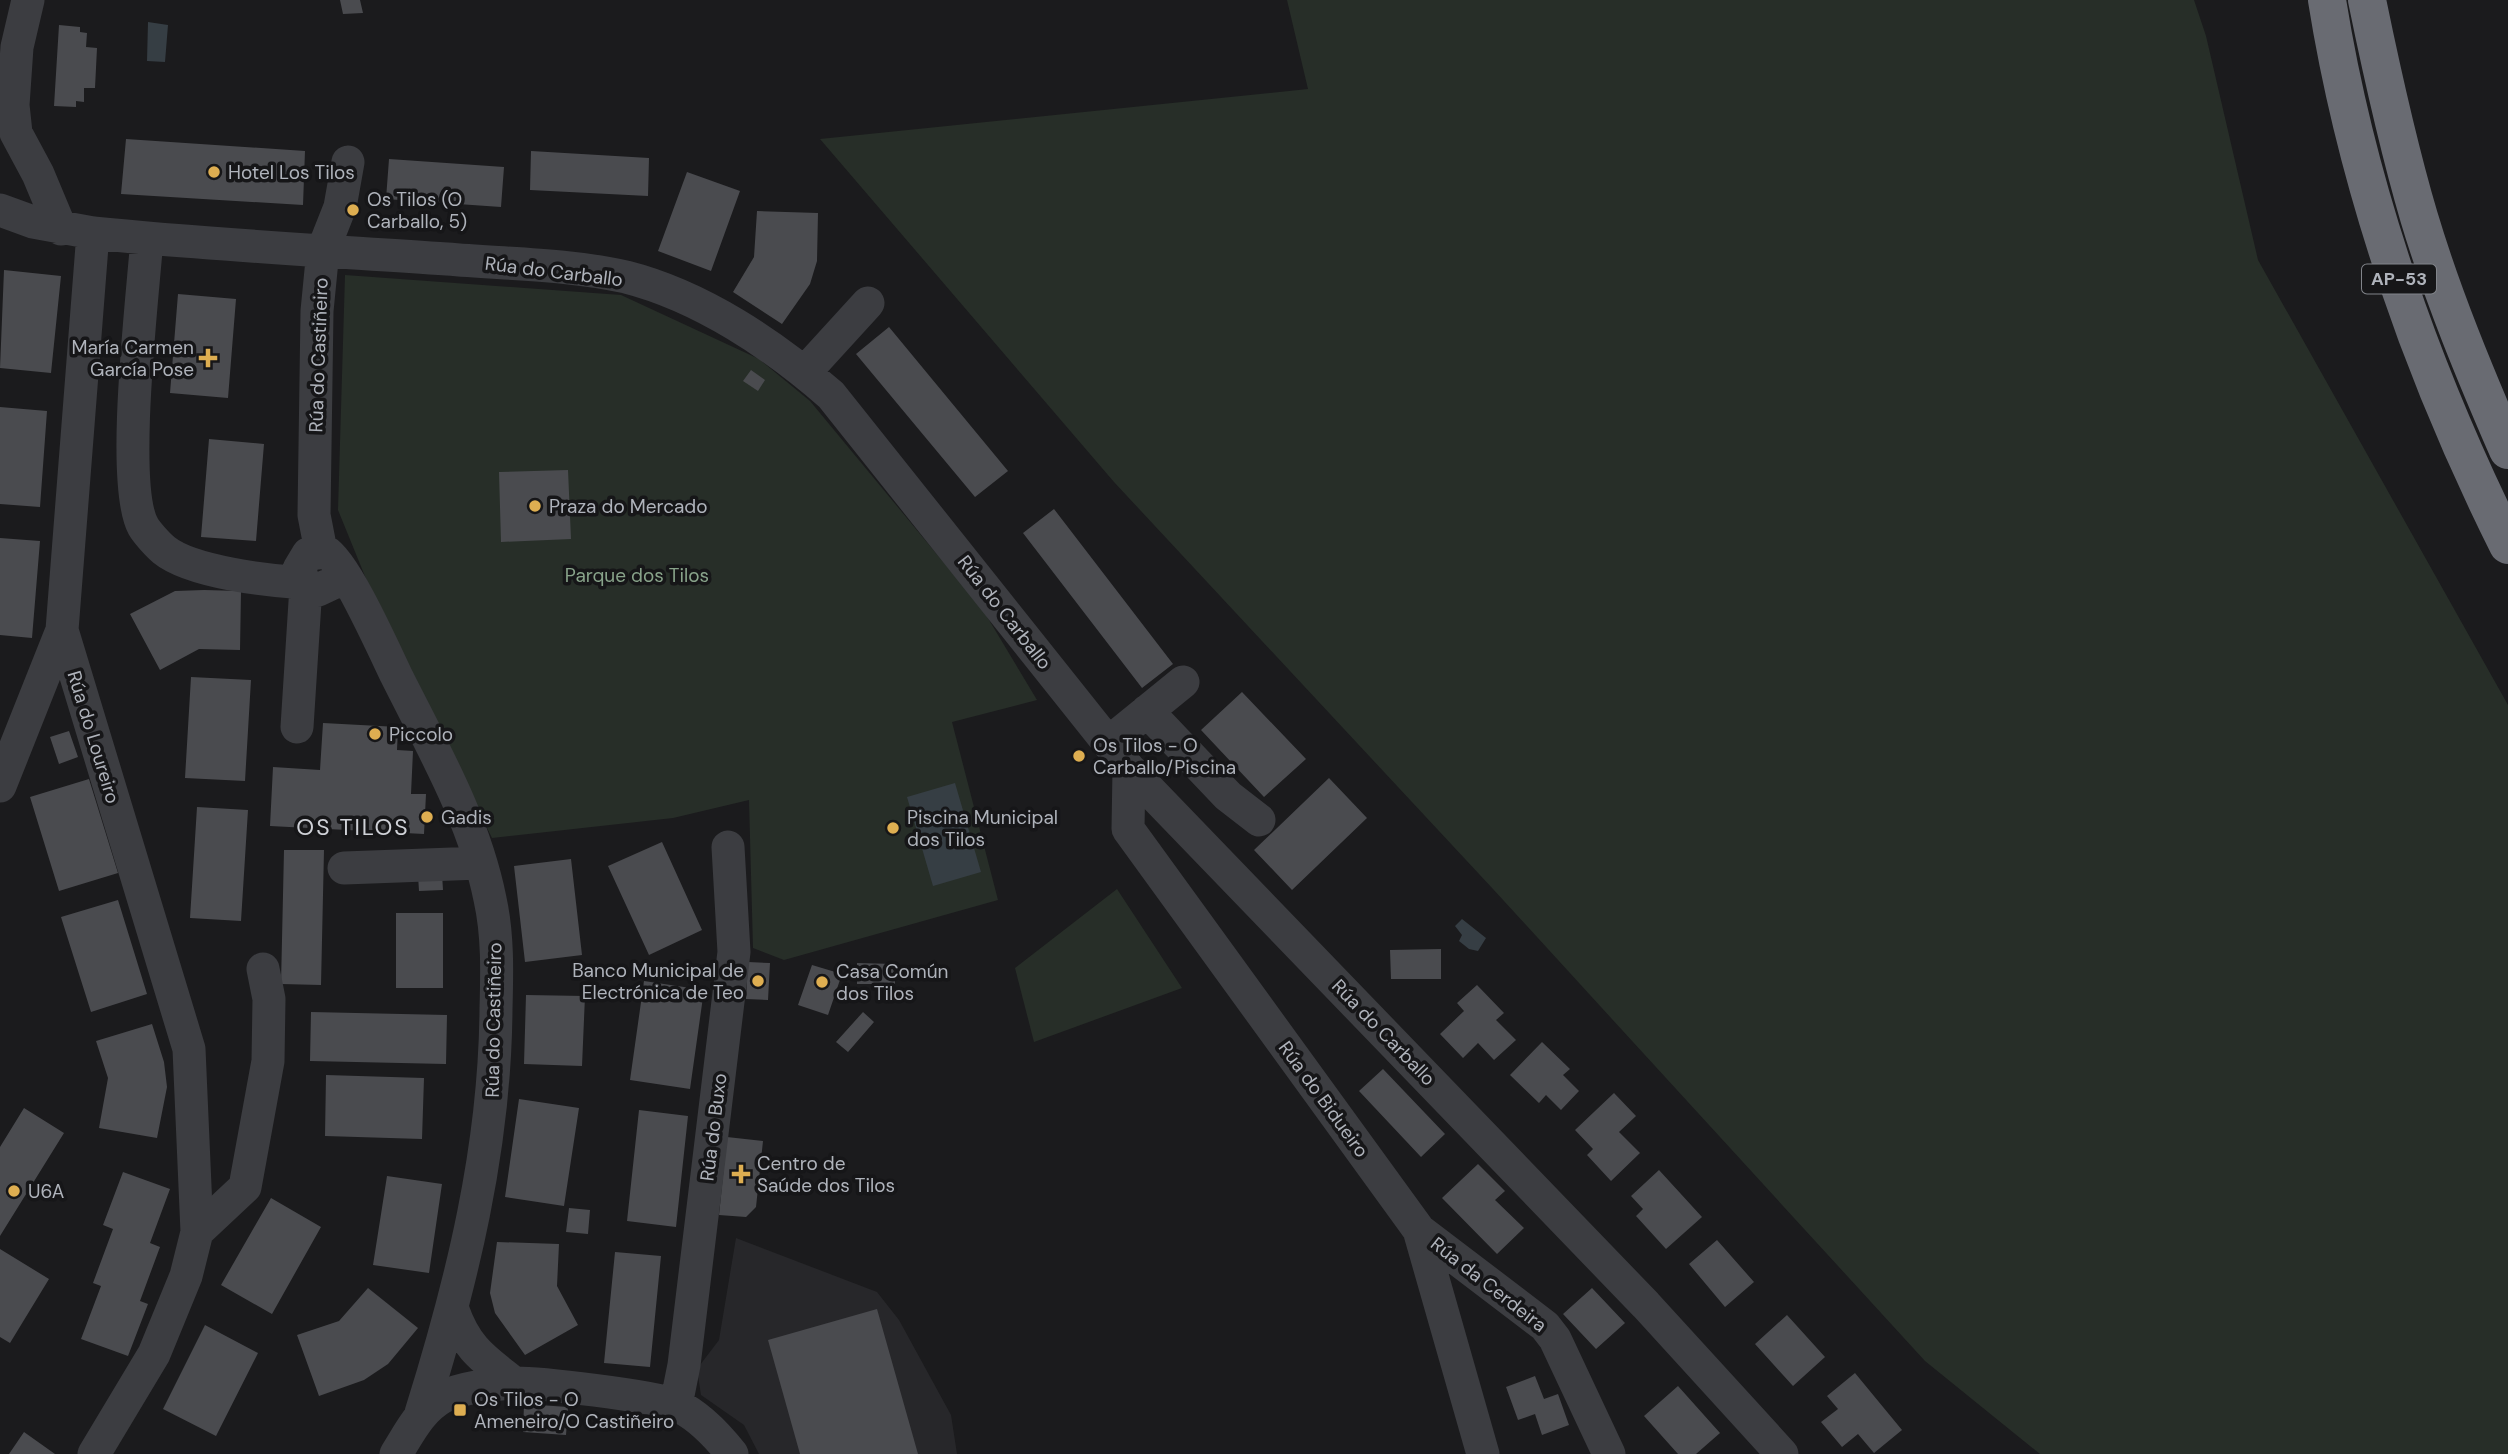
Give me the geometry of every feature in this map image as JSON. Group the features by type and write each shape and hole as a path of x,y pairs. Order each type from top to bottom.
{"highway":[{"name":"AP-53","path":"2327,0 2334,46 2378,222 2439,391 2508,545"},
{"name":"AP-53","path":"2367,0 2419,217 2465,351 2508,450"}],"street":[{"path":"28,0 17,47 13,105 16,133 38,174 61,229"},
{"name":"Rúa do Castiñeiro","path":"348,162 340,207 323,250 317,311 314,515 330,560 356,594 456,794 490,898 497,948 496,1058 489,1139 453,1310 421,1413"},
{"name":"Rúa do Carballo","path":"0,210 61,229 93,233 516,265 627,278 698,305 732,323 805,372 831,395 1129,769 1646,1305 1782,1454"},
{"name":"Rúa do Loureiro","path":"93,233 62,630 190,1049 197,1231 186,1276 154,1354 94,1454"},
{"path":"147,238 134,483 142,526 165,551 210,569 305,584 318,590 330,587 330,560"},
{"path":"805,372 868,303"},
{"path":"297,727 305,584"},
{"path":"0,786 62,630"},
{"path":"1108,743 1182,682"},
{"path":"1147,711 1228,796 1259,820"},
{"name":"Rúa do Bidueiro","path":"1129,769 1128,829 1419,1230 1483,1454"},
{"name":"Rúa do Buxo","path":"676,1405 684,1365 733,952 728,847"},
{"path":"344,868 480,863"},
{"path":"197,1231 245,1187 268,1061 269,999 263,969"},
{"name":"Rúa da Cerdeira","path":"1419,1230 1545,1326 1555,1339 1609,1454"},
{"path":"453,1310 460,1332 473,1351 514,1383"},
{"path":"396,1454 421,1413 444,1397 476,1387 514,1383 651,1399 676,1405 715,1432 732,1454"}],"shaded area":[{"path":"148,22 168,25 165,62 147,61"},
{"path":"955,783 981,872 933,886 907,797"},
{"path":"1462,919 1486,938 1478,951 1469,949 1459,941 1462,935 1455,926"},
{"path":"736,1238 877,1292 899,1320 951,1415 957,1454 759,1454 744,1425 701,1395 697,1369 719,1340"}],"green space":[{"path":"1287,0 2194,0 2206,36 2258,260 2508,705 2508,1454 2040,1454 1925,1361 1493,889 1114,482 820,139 1308,89"},
{"name":"Parque dos Tilos","path":"345,275 621,295 759,359 810,401 983,610 1037,700 952,722 998,900 784,960 753,948 749,800 673,818 492,838 371,591 338,510"},
{"path":"1117,889 1182,988 1034,1042 1015,968"}],"building":[{"path":"340,0 360,0 363,13 343,14"},
{"path":"59,25 80,27 80,32 87,33 86,47 97,48 95,88 84,88 84,102 76,101 76,107 54,106"},
{"name":"Hotel Los Tilos","path":"126,139 305,151 303,205 121,194"},
{"path":"531,151 649,158 648,196 530,190"},
{"path":"389,159 504,167 501,207 386,199"},
{"path":"687,172 740,191 711,271 658,251"},
{"path":"757,211 818,213 817,261 810,284 782,324 733,292 754,257"},
{"path":"4,270 61,276 51,373 0,368"},
{"path":"178,294 236,299 228,398 170,393"},
{"path":"889,327 1008,471 975,497 856,354"},
{"path":"751,370 765,380 758,391 743,381"},
{"path":"0,407 47,411 40,507 0,504"},
{"path":"209,439 264,444 256,541 201,537"},
{"name":"Praza do Mercado","path":"568,470 571,539 501,542 499,472"},
{"path":"1054,509 1173,664 1142,688 1023,533"},
{"path":"0,538 40,541 32,638 0,635"},
{"path":"175,591 241,591 240,650 199,649 160,670 130,614"},
{"path":"191,677 251,680 245,781 185,778"},
{"path":"1242,692 1306,759 1264,797 1201,730"},
{"path":"323,723 398,727 397,750 413,751 411,794 426,794 424,834 270,826 273,767 320,770"},
{"path":"69,731 78,757 59,764 50,737"},
{"path":"1329,778 1367,818 1292,890 1254,850"},
{"path":"89,779 118,873 59,891 30,797"},
{"path":"197,807 248,810 241,921 190,918"},
{"path":"662,842 702,930 649,955 608,866"},
{"path":"284,850 324,850 321,985 281,984"},
{"path":"571,859 582,955 525,962 514,866"},
{"path":"442,874 443,890 419,891 418,875"},
{"path":"118,900 147,994 91,1012 61,917"},
{"path":"396,913 443,913 443,988 396,988"},
{"path":"1441,949 1441,979 1391,979 1390,950"},
{"name":"Banco Municipal de Electrónica de Teo","path":"748,962 770,963 768,1000 746,999"},
{"name":"Casa Común dos Tilos","path":"857,963 895,964 895,984 857,984"},
{"name":"Casa Común dos Tilos","path":"812,965 842,974 828,1015 798,1005"},
{"path":"644,981 704,990 690,1089 630,1080"},
{"path":"1477,985 1504,1013 1496,1020 1516,1040 1494,1060 1478,1043 1463,1058 1440,1034 1464,1011 1457,1003"},
{"path":"526,995 585,996 582,1066 524,1064"},
{"path":"311,1012 447,1015 446,1064 310,1061"},
{"name":"Casa Común dos Tilos","path":"863,1012 874,1022 848,1052 836,1042"},
{"path":"152,1024 164,1062 167,1087 157,1138 99,1128 108,1078 96,1041"},
{"path":"1542,1042 1570,1069 1563,1075 1579,1091 1561,1110 1546,1095 1539,1103 1510,1075"},
{"path":"1383,1069 1445,1134 1421,1157 1359,1091"},
{"path":"326,1075 424,1078 422,1139 325,1136"},
{"path":"1614,1093 1636,1116 1619,1132 1640,1153 1611,1181 1587,1155 1593,1149 1575,1130"},
{"path":"519,1099 579,1108 564,1206 505,1197"},
{"name":"U6A","path":"24,1108 64,1133 0,1236 0,1147"},
{"path":"639,1110 688,1116 676,1227 627,1221"},
{"name":"Centro de Saúde dos Tilos","path":"727,1137 763,1141 756,1207 746,1217 719,1215"},
{"path":"1478,1164 1505,1191 1495,1200 1524,1228 1497,1254 1442,1198"},
{"path":"1659,1170 1702,1217 1666,1249 1636,1216 1643,1209 1631,1196"},
{"path":"123,1172 170,1189 150,1243 160,1247 140,1301 148,1304 128,1356 81,1339 101,1286 93,1283 113,1229 103,1225"},
{"path":"387,1176 442,1184 429,1273 373,1265"},
{"path":"271,1198 321,1227 272,1314 221,1285"},
{"path":"569,1208 590,1210 588,1234 566,1232"},
{"path":"1717,1240 1754,1282 1725,1307 1689,1264"},
{"path":"497,1242 559,1244 557,1286 578,1325 525,1355 495,1313 490,1293"},
{"name":"U6A","path":"0,1249 49,1279 10,1343 0,1337"},
{"path":"615,1252 661,1256 650,1367 604,1363"},
{"path":"368,1288 418,1328 388,1364 364,1380 319,1396 297,1335 339,1321"},
{"path":"1592,1288 1625,1323 1596,1349 1563,1314"},
{"path":"877,1309 918,1454 800,1454 768,1340"},
{"path":"1787,1315 1825,1357 1793,1386 1755,1344"},
{"path":"205,1325 258,1353 216,1436 163,1409"},
{"path":"1855,1373 1902,1430 1874,1453 1858,1434 1842,1447 1821,1422 1838,1409 1827,1396"},
{"path":"1535,1376 1544,1399 1558,1394 1569,1425 1542,1435 1535,1414 1518,1420 1506,1387"},
{"path":"1678,1386 1720,1433 1696,1454 1678,1454 1644,1416"},
{"path":"524,1404 568,1407 566,1435 523,1432"},
{"path":"24,1432 55,1454 9,1454"}],"place":[{"name":"Hotel Los Tilos","path":"214,172"},
{"name":"Os Tilos (O Carballo, 5)","path":"353,210"},
{"name":"María Carmen García Pose","path":"208,358"},
{"name":"Praza do Mercado","path":"535,506"},
{"name":"Piccolo","path":"375,734"},
{"name":"Os Tilos - O Carballo/Piscina","path":"1079,756"},
{"name":"Gadis","path":"427,817"},
{"name":"Piscina Municipal dos Tilos","path":"893,828"},
{"name":"Banco Municipal de Electrónica de Teo","path":"758,981"},
{"name":"Casa Común dos Tilos","path":"822,982"},
{"name":"Centro de Saúde dos Tilos","path":"741,1174"},
{"name":"U6A","path":"14,1191"},
{"name":"Os Tilos - O Ameneiro/O Castiñeiro","path":"460,1410"}],"district":[{"name":"OS TILOS","path":"353,827"}]}
